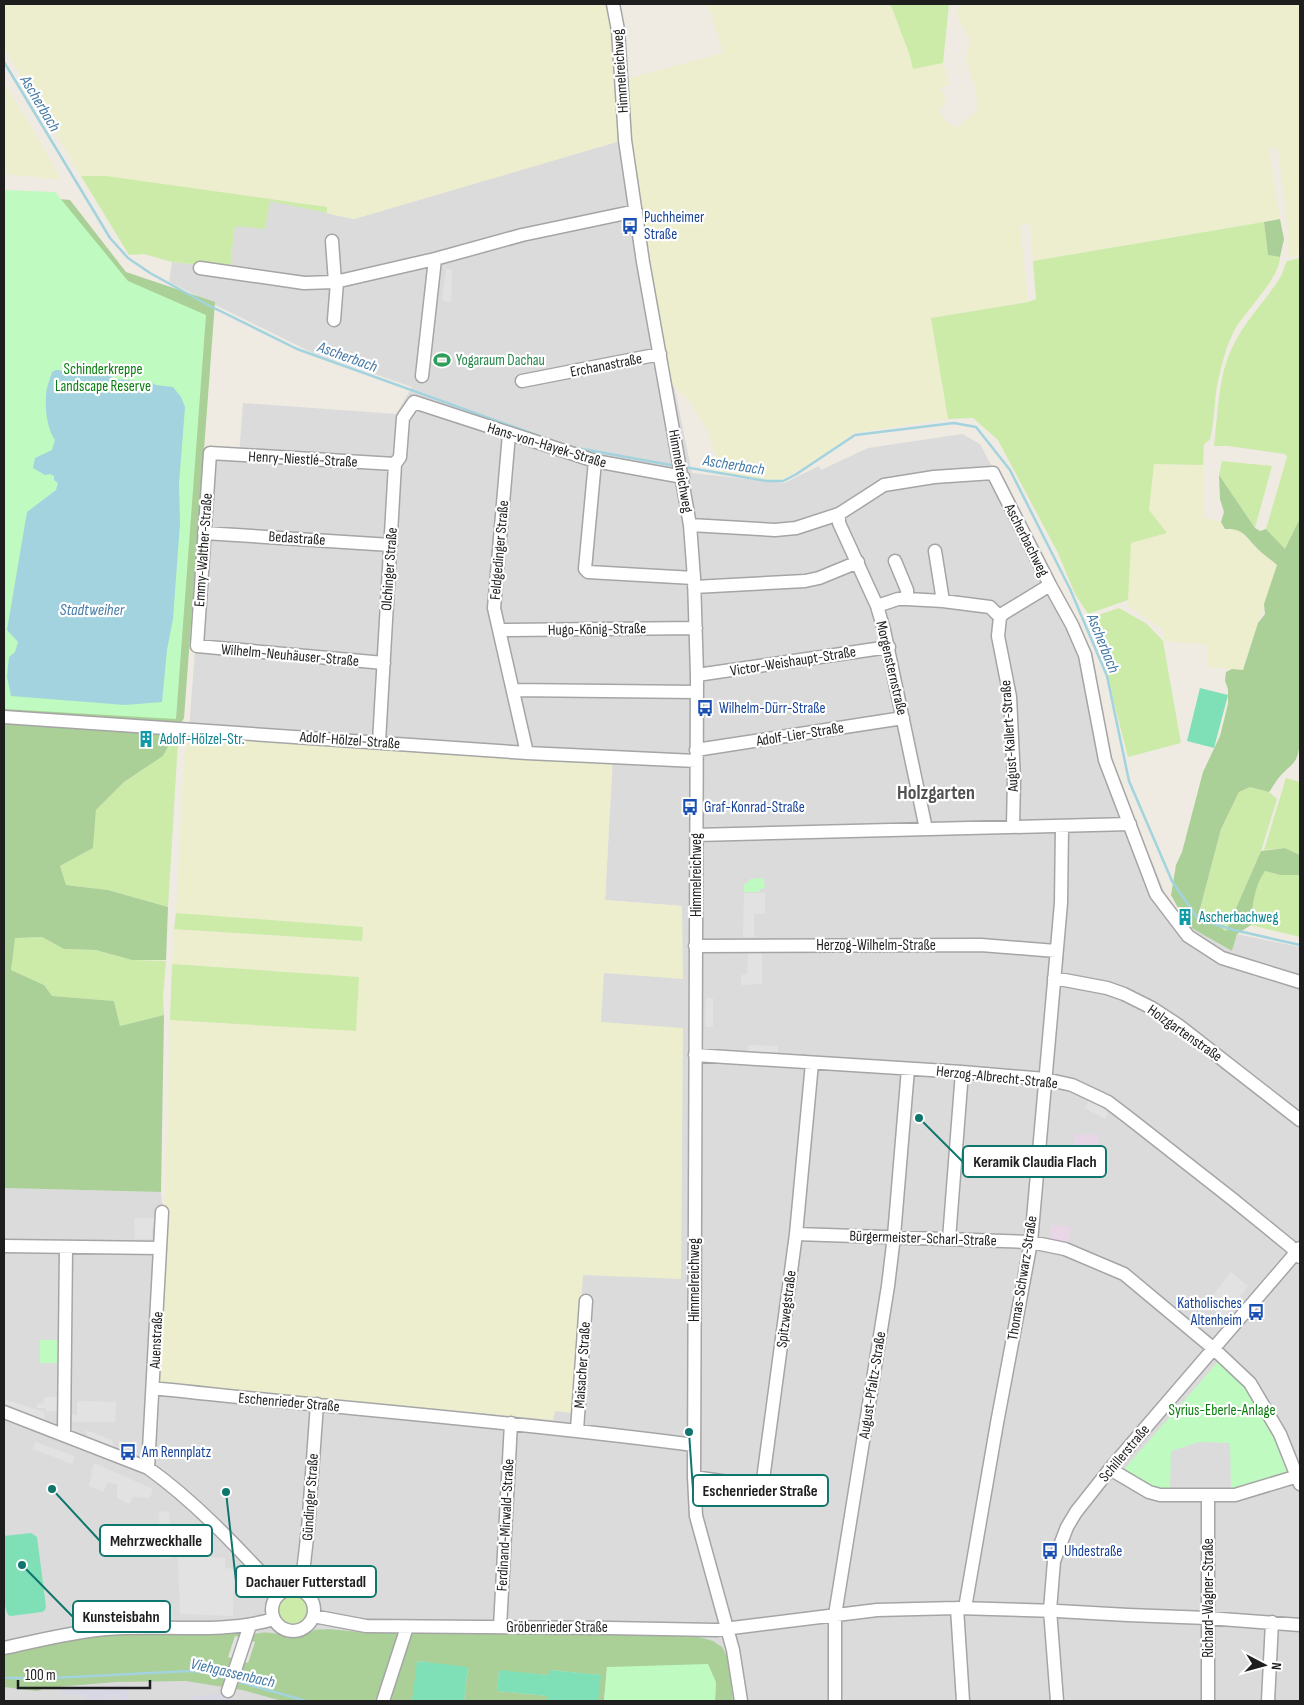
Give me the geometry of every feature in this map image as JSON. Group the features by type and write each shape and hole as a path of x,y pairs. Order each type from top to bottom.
{"street":[{"name":"Himmelreichweg","path":"613,4 619,48 625,140 643,262 690,525 697,676 694,1477 696,1516 726,1628"},
{"path":"200,268 304,283 336,282 435,259 522,235 636,211"},
{"path":"332,241 336,282 334,320"},
{"path":"422,376 435,259"},
{"name":"Erchanastraße","path":"522,381 660,354"},
{"name":"Hans-von-Hayek-Straße","path":"414,402 595,461 681,469"},
{"name":"Olchinger Straße","path":"379,742 395,464 400,457 403,418 414,402"},
{"name":"Feldgedinger Straße","path":"509,434 494,608 528,753"},
{"name":"Henry-Niestlé-Straße","path":"210,453 395,464"},
{"name":"Emmy-Walther-Straße","path":"196,646 210,453"},
{"path":"595,461 585,569 588,572 694,583 805,581 819,578 858,562"},
{"name":"Ascherbachweg","path":"839,514 884,485 934,477 993,473 1085,655 1105,760 1156,894 1188,936 1222,958 1300,982"},
{"path":"690,525 775,530 796,528 839,514"},
{"name":"Morgensternstraße","path":"839,514 839,523 877,606 888,647 926,829"},
{"name":"Bedastraße","path":"204,533 391,544"},
{"path":"934,551 943,601"},
{"path":"895,561 907,590 907,599"},
{"path":"877,606 898,599 943,601 990,607 1000,617 1050,585"},
{"name":"August-Kallert-Straße","path":"1000,617 998,636 1010,697 1014,779 1013,826"},
{"name":"Hugo-König-Straße","path":"499,630 696,628"},
{"name":"Wilhelm-Neuhäuser-Straße","path":"196,646 384,663"},
{"name":"Victor-Weishaupt-Straße","path":"697,676 888,647"},
{"path":"513,690 697,692"},
{"name":"Adolf-Hölzel-Straße","path":"4,717 528,753 696,756"},
{"name":"Adolf-Lier-Straße","path":"696,756 903,718"},
{"path":"696,835 1130,824"},
{"name":"Thomas-Schwarz-Straße","path":"962,1701 961,1608 1030,1242 1061,904 1062,826"},
{"name":"Herzog-Wilhelm-Straße","path":"695,946 931,944 981,945 1056,951"},
{"name":"Holzgartenstraße","path":"1054,978 1107,988 1152,1008 1178,1025 1300,1120"},
{"name":"Herzog-Albrecht-Straße","path":"695,1055 962,1072 1045,1079 1076,1087 1112,1105 1299,1253"},
{"name":"Spitzwegstraße","path":"762,1487 796,1234 812,1063"},
{"name":"August-Pfaltz-Straße","path":"835,1701 835,1615 888,1286 908,1069"},
{"path":"949,1239 962,1072"},
{"name":"Auenstraße","path":"148,1468 162,1212"},
{"name":"Bürgermeister-Scharl-Straße","path":"796,1234 1030,1242 1065,1249 1124,1274 1214,1349 1250,1383 1280,1434 1299,1480"},
{"path":"4,1246 160,1248"},
{"path":"64,1435 66,1246"},
{"name":"Schillerstraße","path":"1057,1701 1050,1610 1054,1561 1067,1527 1076,1512 1110,1469 1299,1253"},
{"name":"Maisacher Straße","path":"577,1430 586,1301"},
{"name":"Eschenrieder Straße","path":"153,1388 270,1401 511,1423 694,1445"},
{"name":"Gündinger Straße","path":"301,1590 308,1529 317,1404"},
{"path":"4,1412 148,1468 168,1482 193,1505 280,1593"},
{"name":"Ferdinand-Mirwald-Straße","path":"500,1627 511,1423"},
{"path":"1110,1469 1150,1492 1160,1495 1234,1495 1299,1480"},
{"path":"694,1477 784,1490"},
{"name":"Richard-Wagner-Straße","path":"1208,1495 1208,1701"},
{"path":"289,1589 301,1590 308,1594 312,1600 314,1606 313,1616 308,1626 294,1632 280,1627 274,1619 272,1608 274,1601 280,1593 289,1589"},
{"path":"741,1701 733,1650 726,1628 877,1610 961,1608 1050,1610 1300,1625"},
{"name":"Gröbenrieder Straße","path":"313,1616 366,1626 704,1630 726,1628"},
{"path":"4,1648 52,1637 105,1629 194,1628 250,1624 274,1619"},
{"path":"1268,1701 1272,1622"},
{"path":"228,1691 250,1624"},
{"path":"383,1701 407,1627"},
{"path":"704,1630 733,1650"}],"shaded area":[{"path":"620,141 626,150 692,473 784,483 819,466 821,470 868,448 962,434 980,444 1090,650 1112,764 1164,891 1188,926 1232,951 1237,934 1300,947 1300,1701 4,1701 4,1188 161,1192 164,1220 554,1411 573,1413 603,973 681,906 605,900 613,757 189,729 210,453 239,455 243,403 396,414 412,387 313,353 169,282 172,262 230,268 235,225 270,200 354,219"},
{"path":"446,269 452,269 451,302 442,301"},
{"path":"744,893 765,893 765,914 754,914 754,937 743,937"},
{"path":"748,952 762,953 762,984 741,985 741,975 747,975"},
{"path":"706,998 713,998 713,1027 705,1027"},
{"path":"748,1045 778,1046 778,1053 747,1052"},
{"path":"1089,1100 1109,1111 1105,1119 1085,1108"},
{"path":"1076,1134 1099,1135 1098,1143 1089,1161 1070,1159"},
{"path":"134,1218 155,1218 155,1228 152,1228 152,1239 135,1239"},
{"path":"1051,1225 1071,1227 1069,1244 1050,1238"},
{"path":"1231,1272 1248,1286 1223,1318 1206,1304"},
{"path":"44,1397 57,1397 57,1411 46,1411 45,1408 37,1408 37,1404 44,1403"},
{"path":"4,1399 44,1412 45,1421 4,1405"},
{"path":"77,1401 116,1402 115,1422 72,1422 72,1415 77,1415"},
{"path":"86,1430 112,1440 114,1448 87,1438"},
{"path":"35,1442 75,1456 72,1464 33,1449"},
{"path":"94,1463 153,1489 150,1498 133,1497 130,1504 117,1498 117,1485 108,1482 103,1492 89,1486"},
{"path":"159,1511 169,1512 172,1558 161,1559"},
{"path":"177,1533 193,1535 210,1545 211,1557 225,1558 225,1568 234,1569 233,1616 180,1614"},
{"path":"235,1636 255,1642 248,1663 228,1657"},
{"path":"120,1685 129,1686 127,1701 116,1701 115,1696 111,1695 104,1699 111,1697 115,1701 86,1701 85,1697 80,1695 61,1695 62,1690"},
{"path":"230,1692 232,1699 236,1701 191,1701 192,1697"}],"green space":[{"path":"4,4 607,4 615,50 617,91 615,117 620,141 354,219 329,214 326,207 106,176 81,176 4,48"},
{"path":"708,4 889,4 909,53 913,69 943,63 949,84 941,88 947,103 938,109 946,122 957,128 977,111 976,90 966,59 970,39 957,16 959,4 1300,4 1300,255 1288,257 1288,233 1278,148 1269,149 1280,219 1033,261 1030,223 1020,226 1028,302 931,318 948,419 855,433 813,462 783,479 768,480 721,472 708,431 688,399 672,385 643,226 631,143 626,79 723,53"},
{"path":"889,4 949,4 943,63 913,69 909,53"},
{"path":"4,82 32,128 61,180 4,174"},
{"path":"81,176 106,176 327,207 327,213 270,201 265,229 235,226 230,268 172,262 144,254 129,255"},
{"name":"Schinderkreppe Landscape Reserve","path":"4,190 55,192 128,281 206,315 176,719 4,709"},
{"path":"4,194 70,200 126,272 215,302 184,718 163,756 124,782 96,810 93,848 60,866 66,885 108,890 168,907 166,960 132,960 96,950 64,949 42,937 15,938 11,970 44,985 52,996 114,1001 120,1026 164,1015 161,1192 4,1188"},
{"path":"1280,219 1284,239 1280,257 1268,255 1264,222"},
{"path":"1264,222 1268,255 1280,257 1278,265 1268,284 1234,331 1228,345 1217,386 1211,435 1210,439 1204,444 1203,465 1154,464 1149,510 1167,533 1131,543 1128,600 1088,614 1075,594 1058,553 998,440 973,418 948,419 931,318 1028,302 1036,299 1033,261"},
{"path":"1300,258 1300,518 1285,549 1266,529 1287,457 1285,454 1228,446 1214,446 1221,383 1232,348 1249,320 1280,278 1287,261"},
{"path":"1222,461 1272,466 1255,528 1219,475"},
{"path":"1154,464 1203,465 1203,517 1221,522 1225,529 1234,529 1241,532 1249,538 1255,547 1277,565 1243,670 1207,667 1208,645 1163,641 1164,630 1128,606 1130,543 1149,510"},
{"path":"1219,475 1255,528 1260,531 1266,529 1285,549 1300,518 1300,742 1298,754 1295,762 1279,777 1269,792 1250,787 1239,792 1221,829 1199,913 1226,931 1261,851 1285,848 1300,855 1300,875 1280,875 1265,871 1256,890 1251,925 1237,934 1232,951 1188,926 1171,895 1176,865 1182,852 1203,772 1220,736 1228,704 1228,689 1225,681 1226,672 1232,669 1243,670 1258,623 1265,614 1264,604 1277,565 1243,533 1225,529 1221,522 1224,512 1220,499"},
{"path":"1119,608 1147,624 1163,641 1181,743 1128,757 1092,617"},
{"path":"1200,688 1228,695 1214,748 1187,741"},
{"path":"199,736 612,765 605,900 682,906 683,979 604,973 601,1022 683,1028 681,1279 583,1275 573,1413 555,1411 553,1420 153,1383 164,1220 170,1020 356,1030 359,977 172,964 174,929 362,941 363,927 176,913 184,754 188,739"},
{"path":"171,742 178,742 168,907 108,890 66,885 60,866 93,848 96,810 124,782 163,756"},
{"path":"1286,778 1300,782 1300,855 1285,848 1264,850"},
{"path":"1250,787 1269,792 1277,799 1261,851 1226,931 1199,914 1221,829 1239,792"},
{"path":"1265,871 1280,875 1300,875 1300,937 1251,925 1256,890"},
{"path":"763,878 765,888 760,889 760,892 744,892 744,884 750,879"},
{"path":"176,913 363,927 362,941 174,929"},
{"path":"42,937 64,949 96,950 132,960 166,961 163,996 164,1015 120,1026 114,1001 52,996 44,985 11,970 14,938"},
{"path":"172,964 359,977 356,1031 170,1020"},
{"path":"40,1340 58,1340 57,1363 40,1363"},
{"name":"Syrius-Eberle-Anlage","path":"1222,1361 1246,1385 1275,1435 1292,1471 1289,1475 1231,1491 1230,1443 1199,1442 1171,1451 1170,1491 1155,1489 1126,1473 1125,1468 1217,1363"},
{"path":"31,1533 37,1537 46,1606 42,1612 11,1616 8,1615 4,1599 4,1536"},
{"path":"293,1596 303,1600 307,1610 303,1620 293,1624 283,1620 279,1610 283,1600"},
{"path":"328,1629 370,1633 695,1636 713,1641 722,1647 728,1658 733,1701 715,1701 716,1682 607,1667 604,1701 598,1701 600,1675 550,1670 550,1675 499,1671 497,1691 548,1696 547,1701 464,1701 468,1668 418,1661 412,1701 282,1701 242,1690 186,1681 116,1682 45,1688 37,1691 4,1687 4,1653 88,1636 128,1633 232,1631 249,1636 263,1632 301,1637 315,1630"},
{"path":"417,1661 468,1667 464,1701 412,1701"},
{"path":"708,1664 716,1682 715,1701 604,1701 607,1667"},
{"path":"499,1670 549,1675 550,1670 601,1675 598,1701 547,1701 547,1696 497,1691"}],"water":[{"name":"Stadtweiher","path":"56,370 104,372 115,379 150,382 156,385 173,387 181,397 185,407 179,484 180,523 173,619 167,650 162,702 125,705 11,696 7,677 9,657 15,652 18,642 7,630 27,512 56,490 58,483 54,480 54,476 50,474 45,475 33,468 35,458 52,450 55,440 48,425 46,401 52,372"}],"waterway":[{"name":"Ascherbach","path":"4,62 110,238 128,258 150,273 208,305 297,349 556,442"},
{"name":"Ascherbach","path":"684,467 767,481 783,481 855,435 954,423 976,427 1010,470 1070,589 1107,676 1129,781 1172,881 1198,919 1234,930 1300,945"},
{"name":"Ascherbach","path":"571,447 676,466"},
{"name":"Viehgassenbach","path":"4,1678 52,1678 189,1671 203,1672 229,1679"},
{"name":"Viehgassenbach","path":"236,1681 306,1701"}],"place":[{"name":"Puchheimer Straße","path":"630,226"},
{"name":"Yogaraum Dachau","path":"442,360"},
{"name":"Wilhelm-Dürr-Straße","path":"705,708"},
{"name":"Adolf-Hölzel-Str.","path":"146,739"},
{"name":"Graf-Konrad-Straße","path":"690,807"},
{"name":"Ascherbachweg","path":"1185,917"},
{"name":"Keramik Claudia Flach","path":"919,1118"},
{"name":"Katholisches Altenheim","path":"1256,1312"},
{"name":"Eschenrieder Straße","path":"689,1432"},
{"name":"Am Rennplatz","path":"128,1452"},
{"name":"Mehrzweckhalle","path":"52,1489"},
{"name":"Dachauer Futterstadl","path":"226,1492"},
{"name":"Uhdestraße","path":"1050,1551"},
{"name":"Kunsteisbahn","path":"22,1565"}],"district":[{"name":"Holzgarten","path":"936,792"}]}
